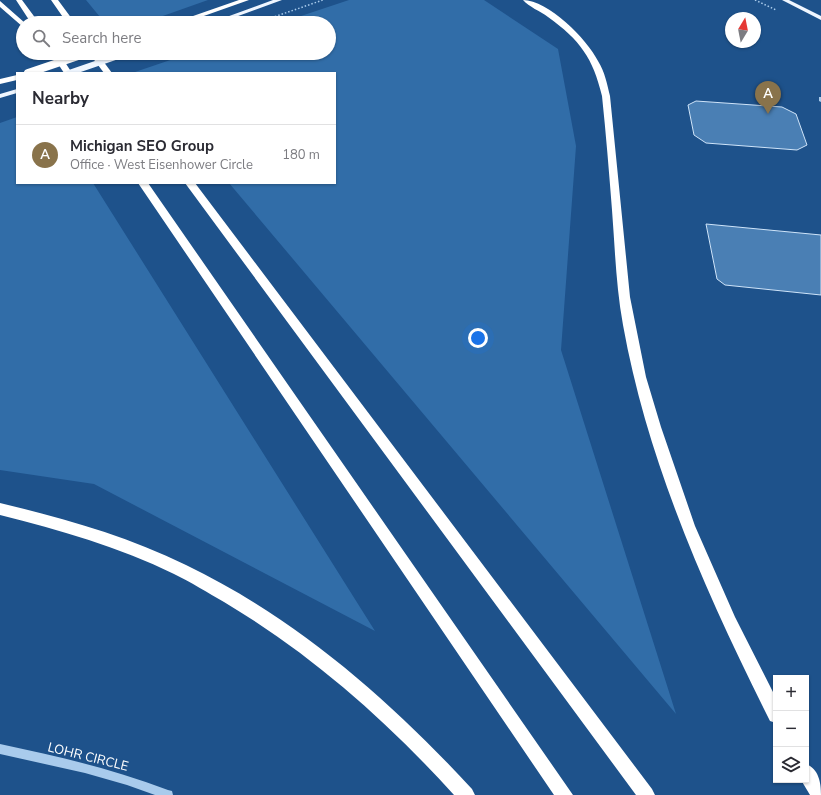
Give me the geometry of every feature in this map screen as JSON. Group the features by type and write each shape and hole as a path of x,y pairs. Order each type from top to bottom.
{"highway":[{"path":"19,0 30,16"},
{"path":"54,0 66,16"},
{"path":"198,16 246,0"},
{"path":"526,0 550,15 578,38 600,72 606,96 622,274 629,324 641,378 661,450 700,550 750,666 774,711"},
{"path":"0,3 16,18"},
{"path":"60,60 67,72"},
{"path":"31,72 66,60"},
{"path":"98,60 107,72"},
{"path":"4,81 16,77"},
{"path":"144,184 483,675 564,795"},
{"path":"191,184 646,795"},
{"path":"0,509 52,521 110,540 176,567 247,607 318,656 380,708 448,774 466,795"},
{"path":"809,777 819,795"}],"main road":[{"path":"233,16 279,0"},
{"path":"785,0 821,18"},
{"path":"71,72 106,60"},
{"path":"0,96 16,91"}],"street":[{"name":"LOHR CIRCLE","path":"0,749 88,768 140,784 168,795"}],"path":[{"path":"276,16 323,0"}],"shaded area":[{"path":"86,0 208,0 163,16 99,16"},
{"path":"349,0 484,0 558,49 576,146 561,350 676,714 230,184 336,184 336,72 135,72 170,60 336,60 336,16 301,16"},
{"path":"16,117 16,184 94,184 375,631 94,484 0,470 0,123"}],"building":[{"path":"696,101 782,107 796,114 807,145 797,150 706,143 694,135 688,105"},
{"path":"706,224 821,235 821,295 725,285 717,279"}],"place":[{"name":"Michigan SEO Group","path":"768,114"}]}
